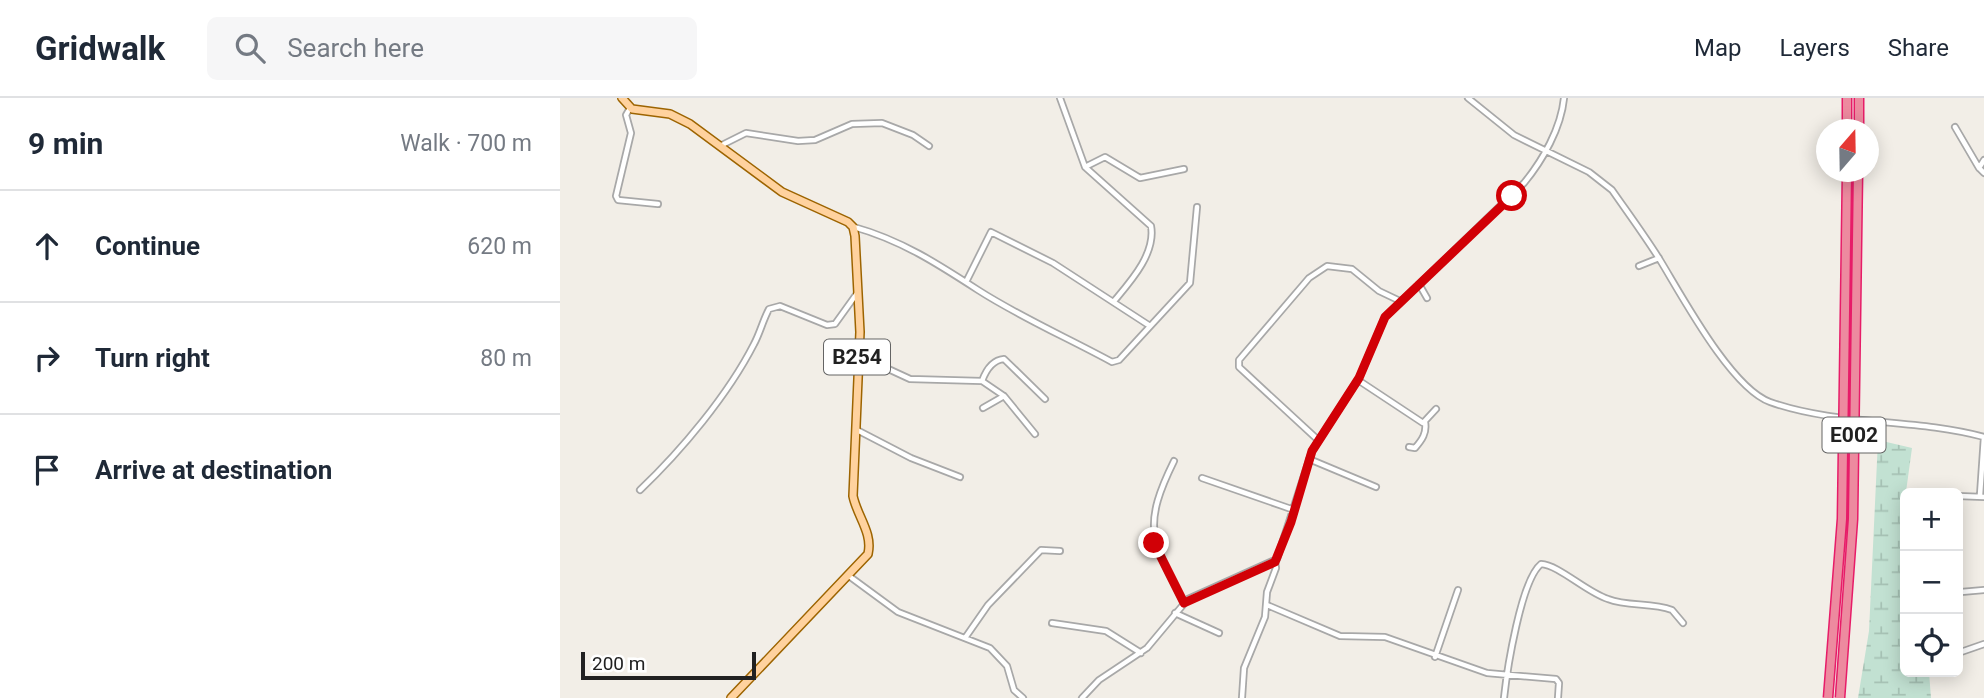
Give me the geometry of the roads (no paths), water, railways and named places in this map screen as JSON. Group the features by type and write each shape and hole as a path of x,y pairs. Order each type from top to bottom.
{"highway":[{"path":"1847,98 1847,119"},
{"path":"1859,98 1859,119"},
{"name":"E002","path":"1828,698 1842,519 1847,182"},
{"name":"E002","path":"1840,698 1853,519 1858,182"}],"main road":[{"path":"622,98 630,108 670,114 782,192 853,227"},
{"name":"B254","path":"730,698 863,563 870,545 853,496 858,291 853,227"}],"street":[{"path":"1060,98 1085,167 1151,226 1153,236 1136,275 1115,300"},
{"path":"1468,98 1514,135 1590,172 1612,190 1659,258 1710,341 1741,380 1766,401 1820,414 1954,429 1984,437 1982,496 1963,496"},
{"path":"1242,698 1244,668 1257,642 1267,605 1267,592 1276,568 1275,562 1317,439 1358,380 1380,326 1400,300 1524,183 1546,149 1561,118 1564,98"},
{"path":"630,108 626,115 631,133 616,196 618,200 659,204"},
{"path":"719,146 746,133 798,141 815,140 852,124 882,123 913,135 929,146"},
{"path":"1955,127 1984,173"},
{"path":"1085,167 1105,157 1140,178 1184,169"},
{"path":"1979,168 1984,160"},
{"path":"853,227 884,235 1112,362 1119,360 1190,283 1193,272 1196,207"},
{"path":"967,280 991,232 1053,263 1115,300 1150,326"},
{"path":"1639,266 1659,258"},
{"path":"1317,439 1239,367 1239,360 1309,278 1326,266 1352,269 1378,290 1400,300"},
{"path":"1419,284 1427,298"},
{"path":"640,490 664,467 711,407 754,343 769,309 780,306 827,326 835,324 858,291"},
{"path":"857,355 910,379 982,381 1003,396 1035,434"},
{"path":"982,381 987,368 997,360 1004,359 1045,399"},
{"path":"1358,380 1406,414 1425,422"},
{"path":"983,408 1003,396"},
{"path":"1425,422 1436,409"},
{"path":"1409,447 1415,449 1427,431 1425,422"},
{"path":"856,430 911,458 960,477"},
{"path":"1309,459 1376,487"},
{"path":"1174,461 1159,492 1154,543 1184,603"},
{"path":"1202,478 1294,510"},
{"path":"965,638 988,605 1041,551 1060,551"},
{"path":"1082,698 1098,680 1141,653 1184,603 1275,562"},
{"path":"1504,698 1531,576 1541,564 1554,567 1575,583 1608,600 1672,610 1683,623"},
{"path":"849,576 898,612 996,653 1007,666 1014,690 1023,698"},
{"path":"1435,657 1458,590"},
{"path":"1963,592 1984,590"},
{"path":"1267,605 1340,636 1385,636 1435,657 1487,673 1556,679 1559,683 1558,698"},
{"path":"1175,613 1219,634"},
{"path":"1052,623 1106,631 1141,653"},
{"path":"1963,651 1984,644"}]}
